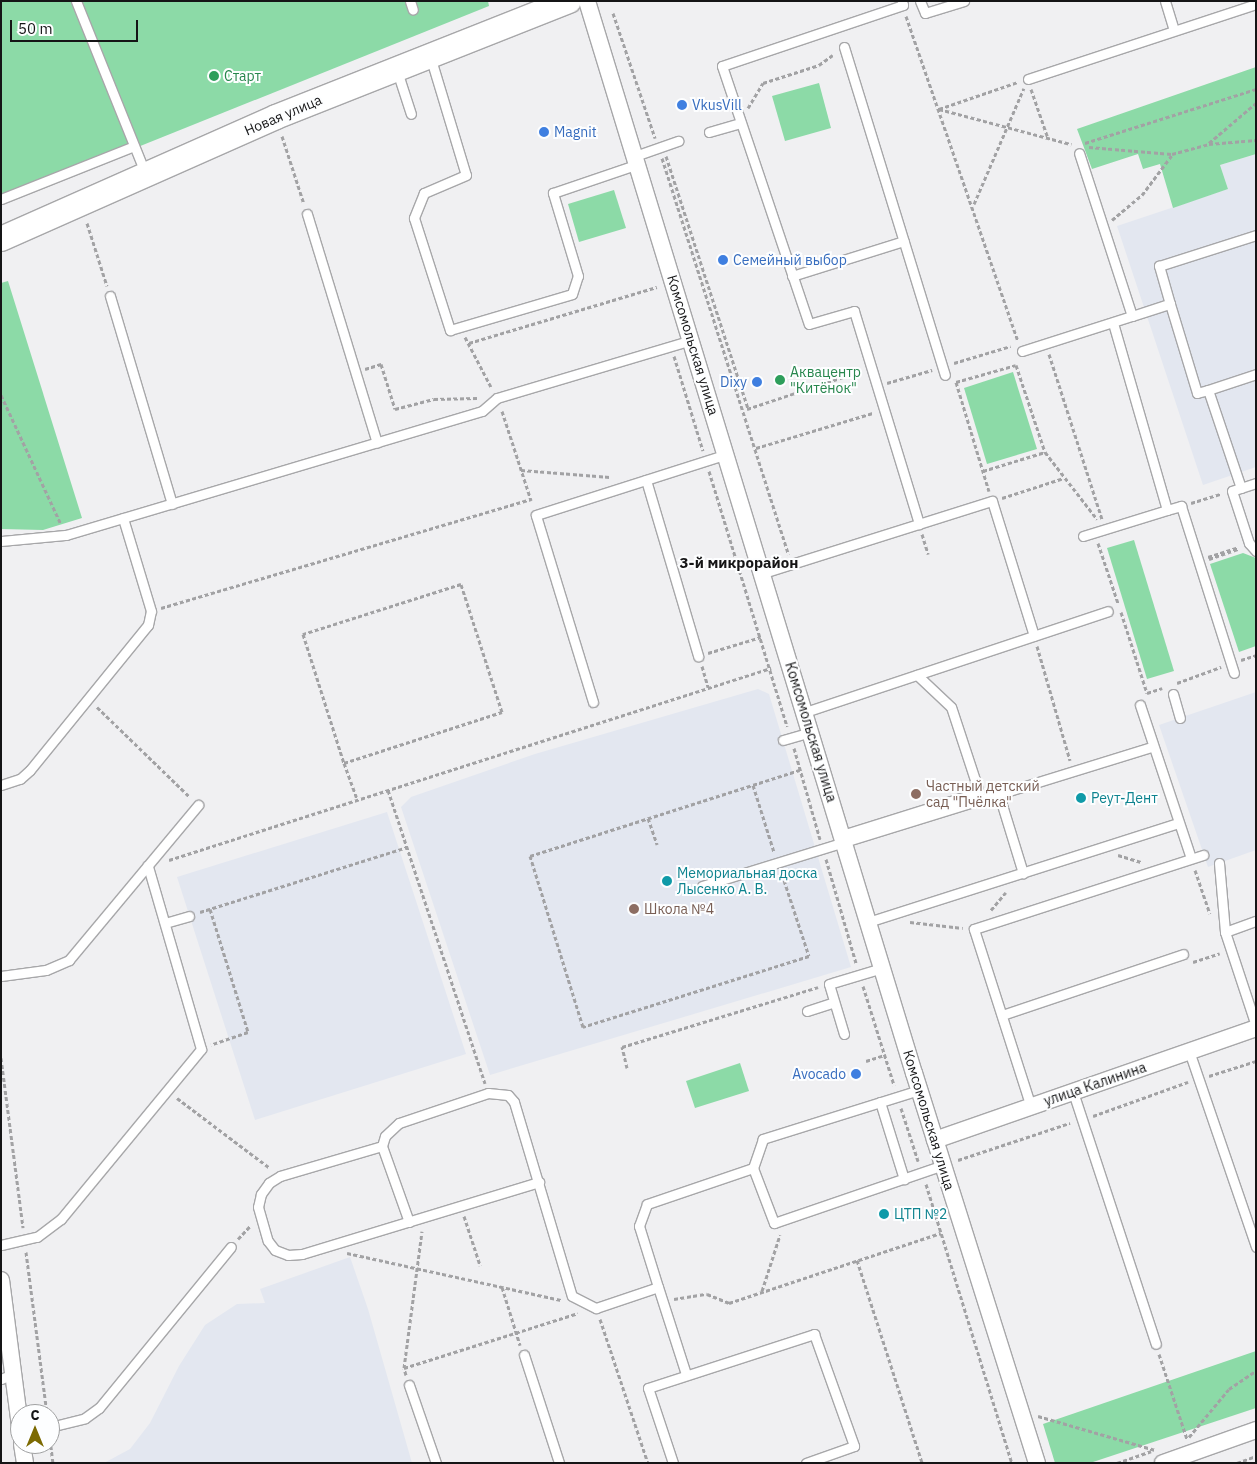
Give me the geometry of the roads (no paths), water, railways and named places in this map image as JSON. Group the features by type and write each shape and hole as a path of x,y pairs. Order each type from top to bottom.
{"street":[{"name":"Новая улица","path":"1,239 146,176 276,116 569,1"},
{"name":"Комсомольская улица","path":"587,1 727,454 843,839 873,921 882,968 919,1090 935,1140 947,1164 1037,1463"},
{"name":"улица Калинина","path":"935,1140 1256,1027"},
{"path":"1,1280 7,1377 14,1404"},
{"path":"1159,1456 1256,1430"}],"lane":[{"path":"76,1 146,176"},
{"path":"920,1 925,13 964,1"},
{"path":"1165,1 1174,30"},
{"path":"902,3 722,66 808,324 854,311 919,524"},
{"path":"1028,79 1256,4"},
{"path":"844,47 945,375"},
{"path":"430,56 466,175 424,193 414,218 450,330 572,294 578,276 554,193 662,150 678,141"},
{"path":"396,69 411,114"},
{"path":"709,132 741,123"},
{"path":"1,199 93,160 134,146"},
{"path":"1078,149 1132,316"},
{"path":"307,214 376,443"},
{"path":"1256,234 1159,266 1197,393 1256,374"},
{"path":"792,276 904,241"},
{"path":"110,296 172,504"},
{"path":"1020,347 1046,344 1170,304"},
{"path":"1113,323 1167,510"},
{"path":"1,541 66,535 482,412 497,398 692,340"},
{"path":"1208,390 1252,546"},
{"path":"593,702 532,516 727,454"},
{"path":"646,480 698,656"},
{"path":"1237,489 1256,483"},
{"path":"763,573 992,501 1034,636"},
{"path":"1083,536 1181,506 1233,668"},
{"path":"1,785 20,779 30,770 148,624 151,612 123,518"},
{"path":"805,712 1108,611"},
{"path":"702,886 823,849 843,839 979,792 951,707 917,675"},
{"path":"1173,694 1180,718"},
{"path":"1140,705 1191,858"},
{"path":"787,739 811,732"},
{"path":"843,839 999,795 1153,746"},
{"path":"999,795 1022,873"},
{"path":"1,976 46,970 69,960 198,806"},
{"path":"873,921 1179,822"},
{"path":"1031,1107 974,929 1204,855"},
{"path":"1219,863 1225,932 1256,1027"},
{"path":"1,1245 37,1237 55,1225 201,1049 148,866"},
{"path":"165,923 189,916"},
{"path":"1225,932 1256,921"},
{"path":"1002,1015 1183,954"},
{"path":"844,1034 829,984 882,968"},
{"path":"807,1010 834,1002"},
{"path":"1189,1052 1256,1247"},
{"path":"919,1090 764,1139 753,1168 774,1223 947,1164"},
{"path":"409,1222 382,1146 385,1136 399,1123 497,1092 508,1095 514,1102 572,1296 596,1308 658,1287"},
{"path":"1073,1092 1156,1344"},
{"path":"880,1102 904,1179"},
{"path":"382,1146 280,1176 261,1194 260,1216 268,1241 276,1250 288,1255 322,1248 539,1182"},
{"path":"686,1374 639,1226 647,1204 753,1168"},
{"path":"60,1424 85,1418 99,1408 231,1247"},
{"path":"673,1463 648,1388 686,1374 814,1334 854,1446 806,1463"},
{"path":"524,1355 559,1463"},
{"path":"409,1386 436,1463"}],"place":[{"name":"Старт","path":"214,76"},
{"name":"VkusVill","path":"682,105"},
{"name":"Magnit","path":"544,132"},
{"name":"Семейный выбор","path":"723,260"},
{"name":"Аквацентр \"Китёнок\"","path":"780,380"},
{"name":"Dixy","path":"757,382"},
{"name":"Частный детский сад \"Пчёлка\"","path":"916,794"},
{"name":"Реут-Дент","path":"1081,798"},
{"name":"Мемориальная доска Лысенко А. В.","path":"667,881"},
{"name":"Школа №4","path":"634,909"},
{"name":"Avocado","path":"856,1074"},
{"name":"ЦТП №2","path":"884,1214"}],"district":[{"name":"3-й микрорайон","path":"739,563"}]}
